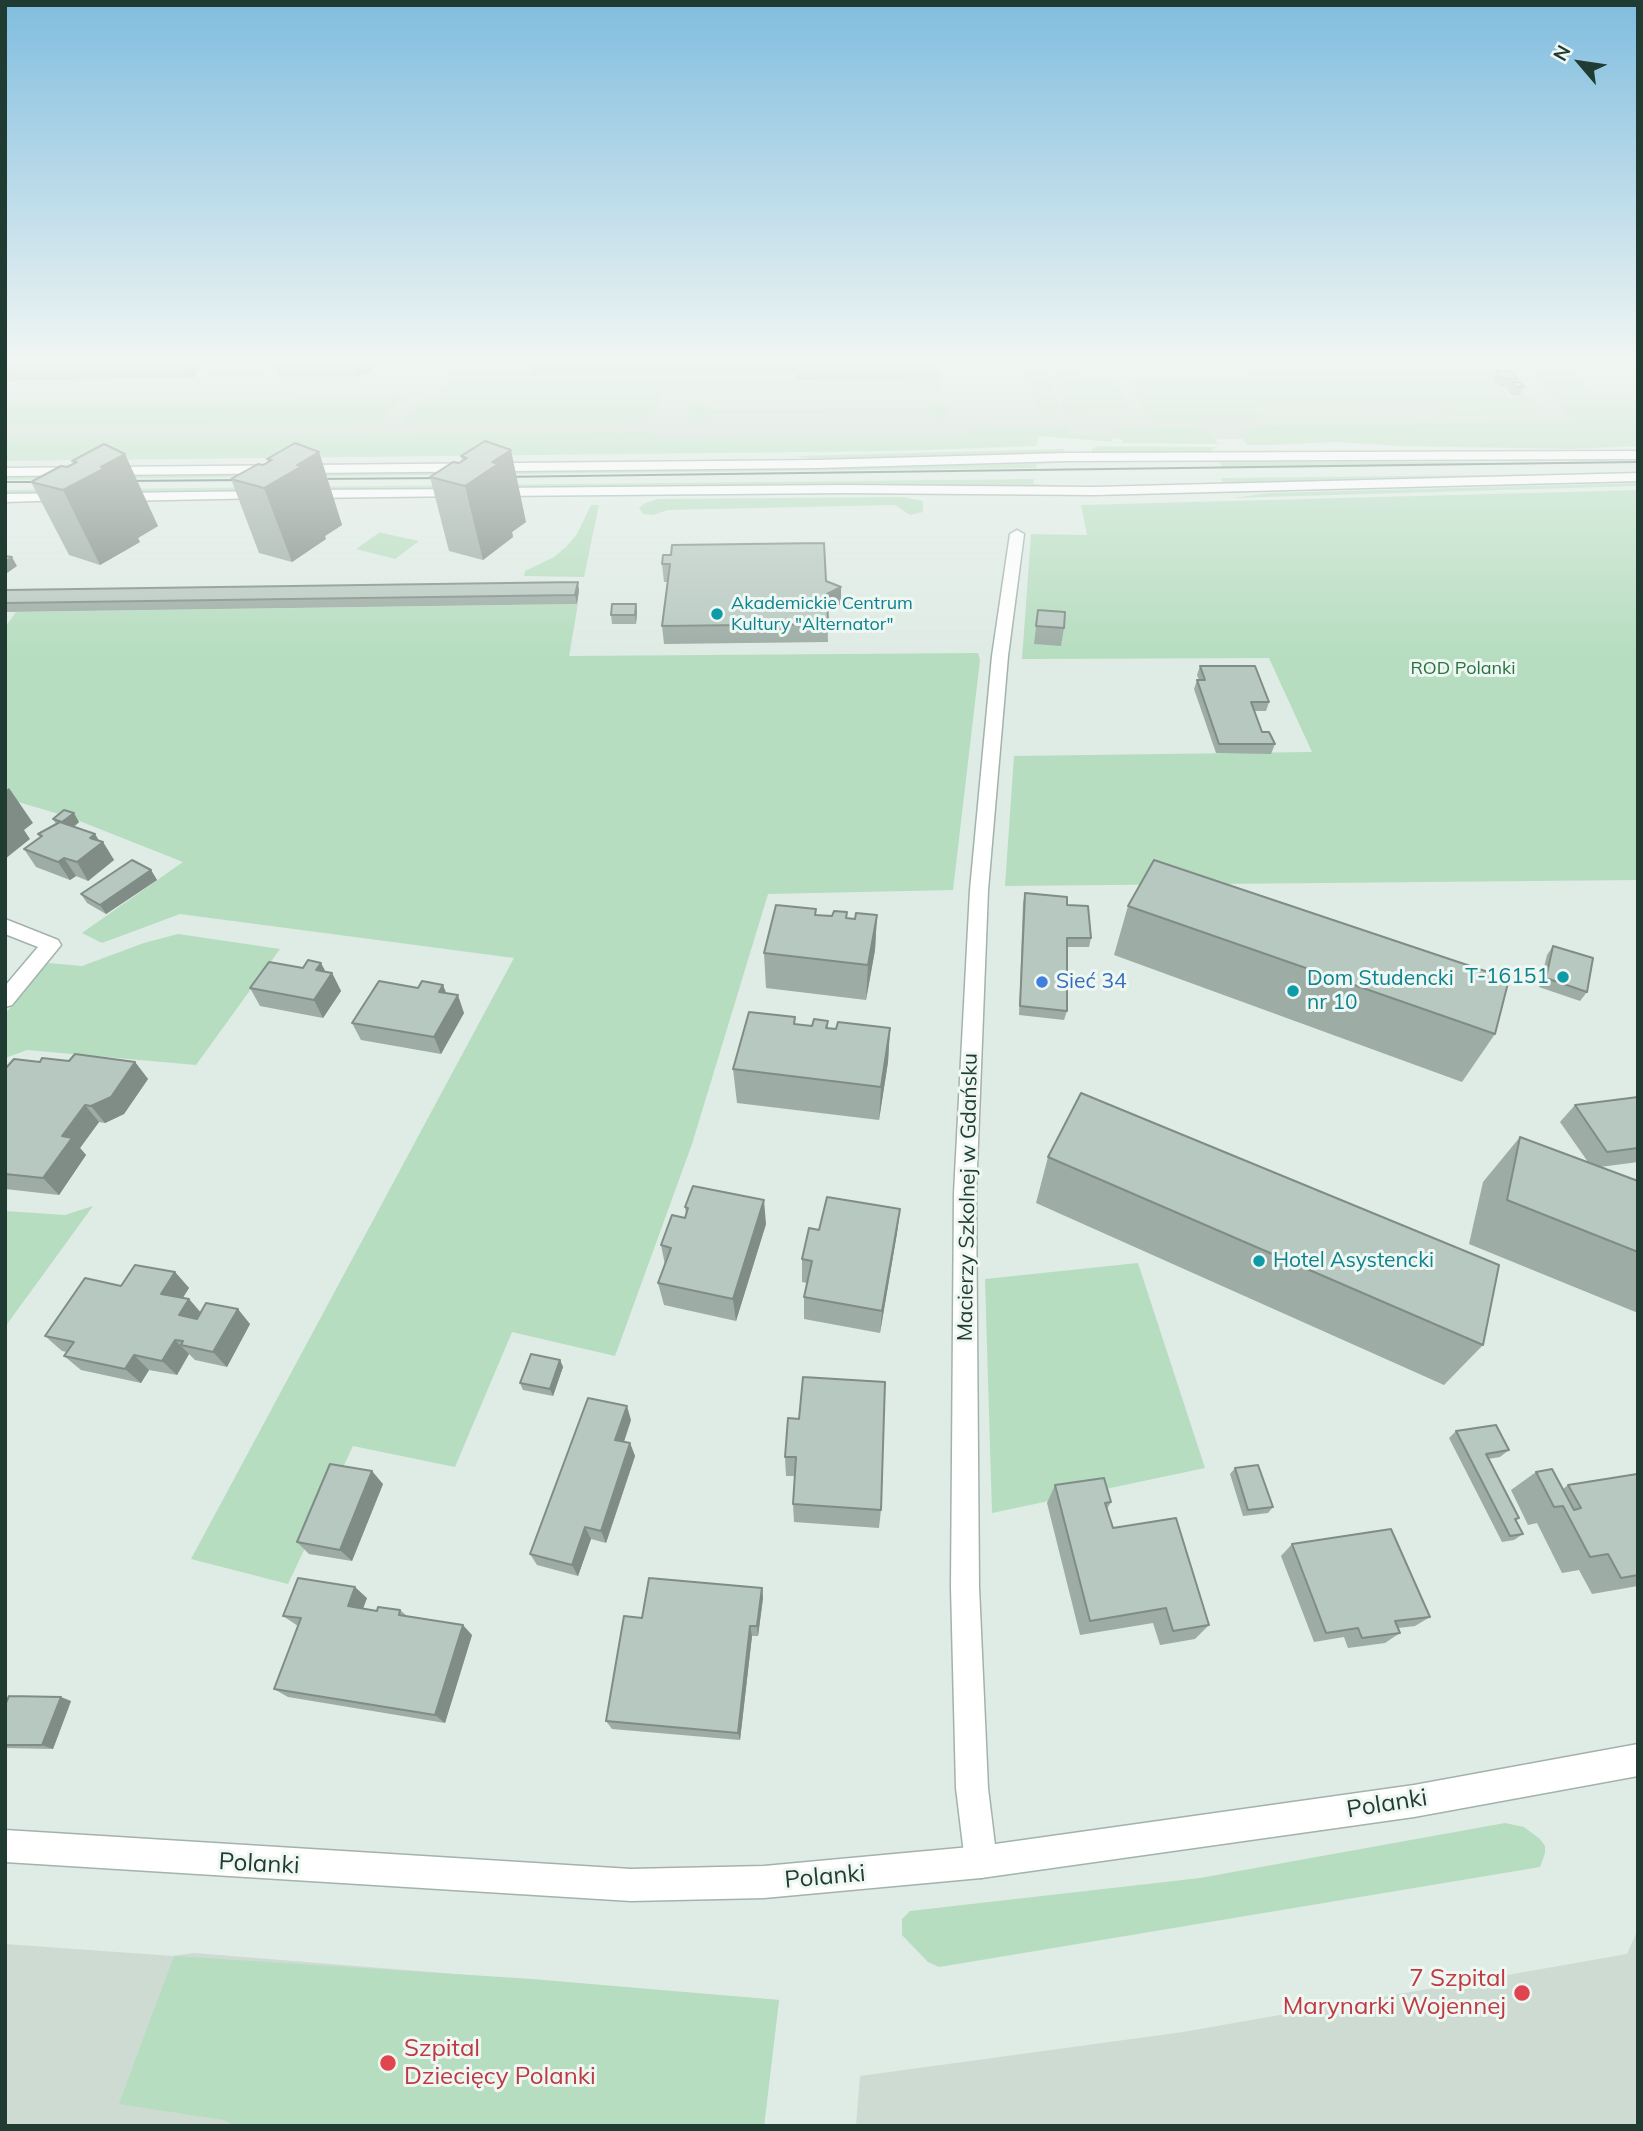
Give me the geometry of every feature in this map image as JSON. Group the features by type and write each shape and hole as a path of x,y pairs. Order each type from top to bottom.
{"street":[{"path":"5,472 817,464 978,459"},
{"path":"102,497 830,489 1095,491 1638,477"},
{"path":"5,498 74,497"},
{"name":"Macierzy Szkolnej w Gdańsku","path":"981,1862 972,1788 965,1587 965,1193 979,890 1000,656 1017,534"},
{"path":"5,926 51,945 5,1000"},
{"name":"Polanki","path":"5,1846 631,1885 776,1881 981,1862 1414,1801 1638,1760"}],"shaded area":[{"name":"7 Szpital Marynarki Wojennej","path":"1638,1929 1638,2126 856,2126 860,2076 1183,2032 1627,1954"},
{"name":"Szpital Dziecięcy Polanki","path":"5,1944 173,1956 194,1953 779,2000 764,2126 5,2126"}],"green space":[{"path":"5,459 144,459 5,461"},
{"path":"1219,461 1299,461 1540,463 1222,467"},
{"path":"1072,462 1037,464 1036,468 5,480 5,477 849,468"},
{"path":"1578,474 1224,484 1220,478"},
{"path":"1034,479 1034,484 1072,486 828,484 5,493 5,490"},
{"path":"1638,483 1638,486 1233,498 1269,493"},
{"name":"ROD Polanki","path":"1638,490 1638,880 1005,886 1014,756 1312,752 1269,658 1022,659 1031,534 1087,535 1081,505"},
{"path":"903,497 923,501 923,512 910,515 895,505 668,510 653,515 643,514 639,508 658,499"},
{"path":"591,505 599,505 584,577 524,576 525,571 554,557 566,547 577,534"},
{"path":"380,532 419,541 395,559 356,549"},
{"path":"578,604 569,656 978,653 980,660 953,890 768,894 692,1144 615,1356 512,1332 455,1467 353,1446 288,1584 191,1559 514,958 180,914 102,943 82,933 183,862 72,818 5,798 5,627 16,612"},
{"path":"178,934 280,949 196,1065 27,1050 5,1058 5,1014 48,963 82,966 144,943"},
{"path":"93,1206 5,1327 5,1211 65,1215"},
{"path":"1138,1263 1205,1468 992,1513 985,1279"},
{"path":"1505,1823 1524,1827 1540,1839 1545,1846 1545,1853 1540,1867 939,1967 928,1962 902,1935 902,1919 910,1911 1200,1878"},
{"name":"Szpital Dziecięcy Polanki","path":"174,1956 532,1979 779,2000 764,2126 237,2126 224,2120 119,2104"}],"building":[{"path":"115,459 101,467 105,468 63,490 31,482 61,466 67,467 77,462 72,461"},
{"path":"269,459 306,459 297,465 302,466 264,488 231,479 258,464 263,465 272,460"},
{"path":"465,459 496,459 492,462 498,464 465,486 430,477 453,462 459,463"},
{"path":"824,543 826,581 841,587 827,594 828,624 662,626 670,564 662,564 663,555 671,555 672,545"},
{"path":"578,582 575,595 5,603 5,590"},
{"path":"612,604 636,604 635,615 611,615"},
{"path":"1038,610 1065,612 1064,628 1036,626"},
{"path":"1200,666 1255,666 1269,702 1251,702 1262,732 1269,732 1275,744 1219,744 1197,680 1205,680"},
{"path":"64,810 74,813 62,822 53,819"},
{"path":"60,822 95,834 90,838 103,842 77,862 64,858 58,862 24,849 42,836 38,834"},
{"path":"132,860 151,870 100,905 81,894"},
{"path":"1154,860 1509,979 1495,1034 1128,906"},
{"name":"Sieć 34","path":"1025,893 1067,897 1067,905 1088,906 1091,938 1067,938 1067,1011 1020,1006"},
{"path":"776,905 816,909 815,915 832,916 834,911 847,912 846,918 855,919 856,913 877,915 868,965 764,953"},
{"name":"T-16151","path":"1553,946 1593,958 1587,992 1546,978"},
{"path":"308,960 321,963 316,970 332,973 314,1000 250,988 269,962 303,968"},
{"path":"379,981 418,988 422,981 443,985 439,992 458,995 434,1037 352,1023"},
{"path":"749,1012 795,1017 794,1024 812,1026 814,1019 828,1021 826,1028 836,1029 838,1022 890,1028 881,1087 733,1069"},
{"path":"75,1054 135,1062 111,1097 91,1106 85,1105 62,1136 72,1138 43,1178 5,1174 5,1069 14,1059 69,1061"},
{"path":"1081,1093 1499,1265 1483,1345 1048,1157"},
{"path":"1638,1097 1638,1148 1607,1152 1575,1105"},
{"path":"1520,1137 1638,1181 1638,1252 1507,1200"},
{"path":"693,1186 764,1200 733,1299 658,1283 671,1248 661,1245 672,1215 685,1218 688,1208 685,1207"},
{"path":"827,1197 900,1209 882,1311 804,1297 812,1261 802,1259 809,1228 819,1230"},
{"path":"135,1265 175,1272 161,1294 189,1299 179,1315 197,1319 206,1303 238,1309 213,1352 181,1345 183,1341 175,1340 162,1361 134,1355 125,1369 64,1356 74,1342 45,1336 85,1278 121,1286"},
{"path":"531,1354 560,1360 550,1389 520,1383"},
{"path":"803,1377 885,1382 881,1510 793,1504 796,1457 785,1457 788,1418 799,1419"},
{"path":"588,1398 627,1406 615,1440 630,1443 601,1531 585,1527 572,1565 530,1554"},
{"path":"1496,1425 1509,1450 1486,1454 1519,1518 1515,1519 1523,1534 1510,1536 1456,1431"},
{"path":"330,1464 372,1471 340,1550 297,1542"},
{"path":"1258,1465 1273,1507 1248,1510 1235,1468"},
{"path":"1552,1469 1574,1510 1581,1508 1568,1485 1637,1474 1638,1575 1621,1578 1608,1554 1590,1557 1563,1506 1554,1507 1536,1472"},
{"path":"1104,1478 1111,1502 1105,1503 1113,1528 1176,1518 1209,1625 1173,1631 1166,1608 1090,1621 1055,1485"},
{"path":"1391,1529 1430,1617 1395,1621 1400,1633 1362,1638 1358,1628 1326,1633 1292,1544"},
{"path":"298,1578 355,1587 348,1606 377,1611 378,1607 400,1610 399,1615 463,1625 435,1715 274,1689 301,1618 283,1616"},
{"path":"649,1578 762,1588 757,1626 750,1626 738,1733 606,1721 624,1616 642,1618"},
{"path":"9,1696 61,1697 42,1745 5,1745 5,1705"}],"tram line":[{"path":"497,477 1638,462"},
{"path":"308,479 448,478"},
{"path":"119,481 248,480"},
{"path":"5,482 49,482"}],"place":[{"name":"Akademickie Centrum Kultury \"Alternator\"","path":"717,614"},
{"name":"T-16151","path":"1563,977"},
{"name":"Sieć 34","path":"1042,982"},
{"name":"Dom Studencki nr 10","path":"1293,991"},
{"name":"Hotel Asystencki","path":"1259,1261"},
{"name":"7 Szpital Marynarki Wojennej","path":"1522,1993"},
{"name":"Szpital Dziecięcy Polanki","path":"388,2063"}]}
